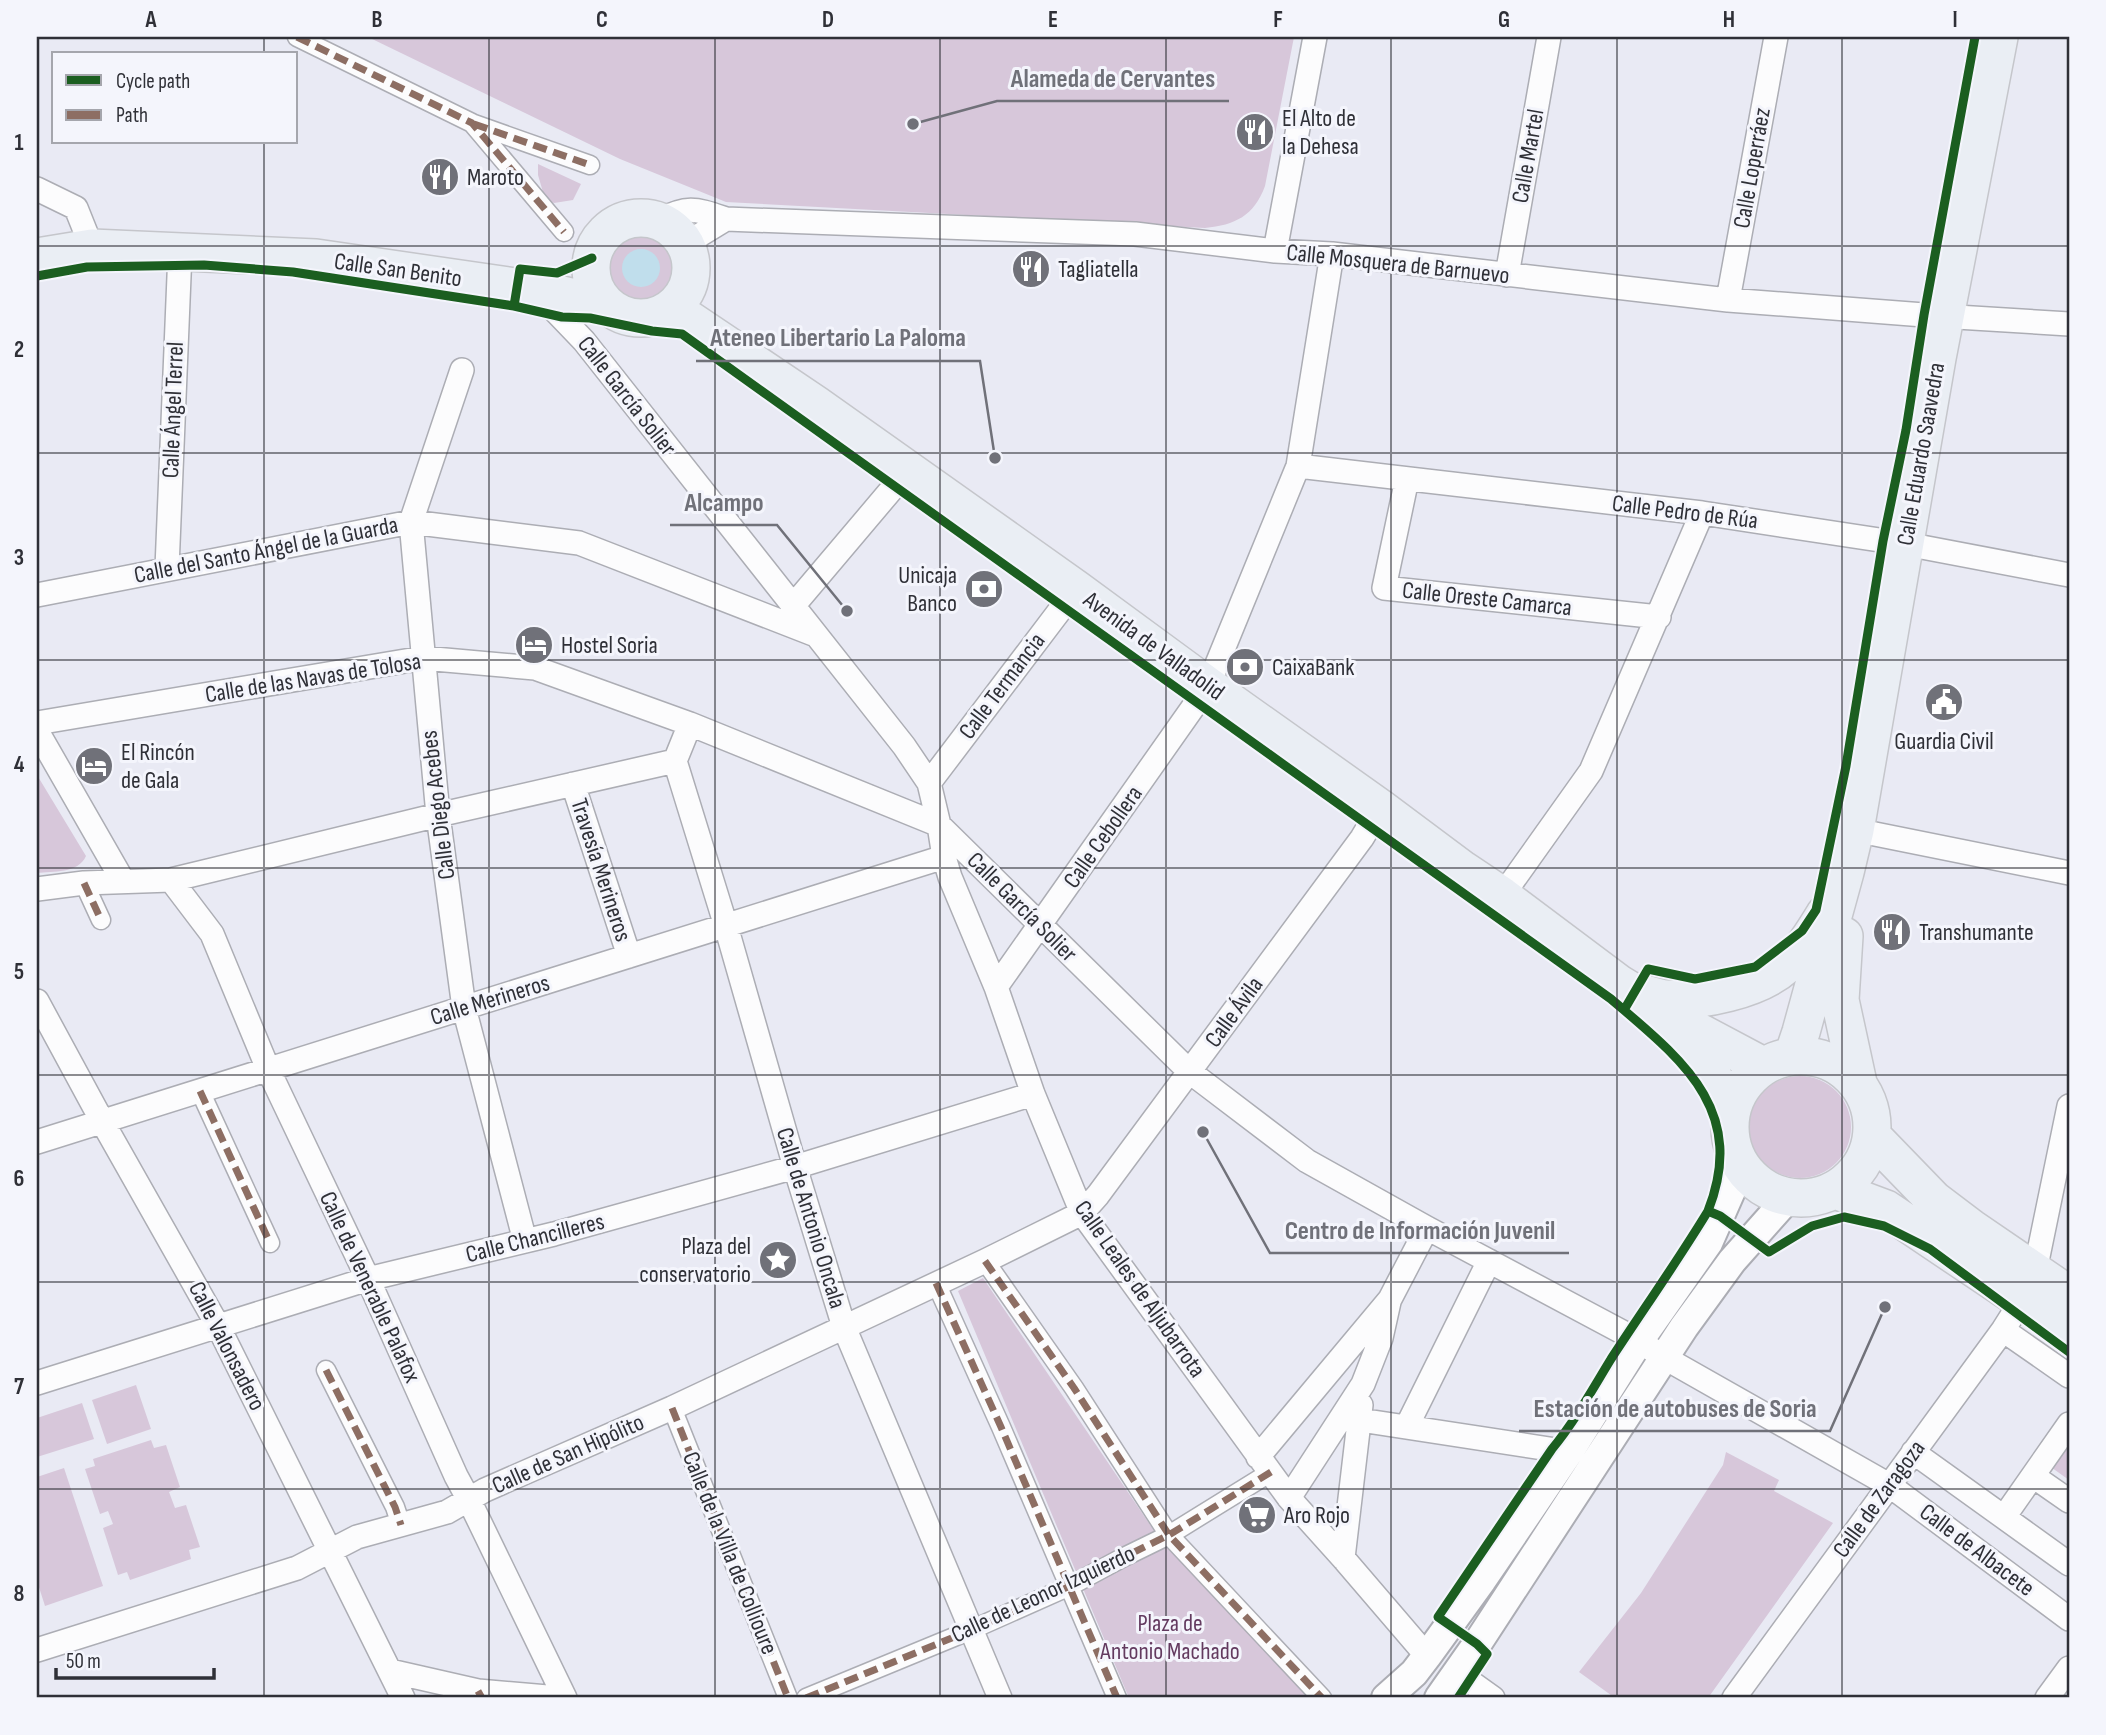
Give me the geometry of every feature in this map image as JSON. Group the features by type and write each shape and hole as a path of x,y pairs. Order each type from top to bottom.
{"main road":[{"name":"Calle Eduardo Saavedra","path":"1845,872 1855,830 1937,358 1999,37"},
{"path":"646,217 671,232 691,261 690,280 682,297 661,315 646,318 623,315 606,305 593,287 590,265 595,247 606,232 622,221 646,217"},
{"name":"Calle San Benito","path":"37,257 92,248 316,258 542,291 606,305"},
{"path":"542,291 590,265"},
{"name":"Avenida de Valladolid","path":"672,308 804,396 1076,589 1462,870 1502,896 1618,984 1630,990"},
{"path":"1630,990 1665,999 1713,997 1752,986 1785,967 1809,939 1831,905 1845,872"},
{"path":"1845,872 1840,1000 1858,1083 1870,1108 1872,1136 1864,1162 1851,1181 1838,1191 1819,1197 1788,1198 1762,1188 1741,1168 1730,1137 1730,1119 1733,1104 1745,1083 1778,1061 1801,1032 1845,872"},
{"path":"1630,990 1699,1032 1778,1061 1811,1056 1829,1061 1858,1083"},
{"path":"1630,990 1687,1046 1733,1104"},
{"path":"1872,1136 1934,1200 1961,1240"},
{"path":"1838,1191 1961,1240 2029,1285 2069,1332"},
{"path":"2029,1285 2069,1295"}],"street":[{"path":"297,37 472,123 590,165"},
{"path":"1275,251 1315,37"},
{"name":"Calle Martel","path":"1507,275 1549,37"},
{"name":"Calle Loperráez","path":"1728,300 1776,37"},
{"path":"472,123 564,232"},
{"path":"37,189 76,208 92,248"},
{"name":"Calle Mosquera de Barnuevo","path":"671,232 675,212 696,209 726,219 1135,234 1728,300 2069,324"},
{"path":"671,232 726,219"},
{"name":"Calle Ángel Terrel","path":"167,568 180,252"},
{"name":"Calle Cebollera","path":"996,987 1208,686 1298,466 1332,254"},
{"name":"Calle García Solier","path":"542,291 904,746 929,783 939,825 1190,1072 1307,1161 1639,1341 1665,1358"},
{"name":"Calle Diego Acebes","path":"463,370 411,522 438,815 464,1008 525,1241"},
{"name":"Calle Pedro de Rúa","path":"1298,466 1702,513 1906,544 2069,575"},
{"path":"793,606 908,470"},
{"name":"Calle Oreste Camarca","path":"1407,479 1384,588 1659,617"},
{"path":"1502,896 1591,771 1702,513"},
{"name":"Calle del Santo Ángel de la Guarda","path":"37,595 411,522 579,543 815,635"},
{"name":"Calle Termancia","path":"929,783 1076,589"},
{"name":"Calle de las Navas de Tolosa","path":"37,723 423,658 535,668 690,724 939,825"},
{"path":"37,889 84,883 171,880 675,761 690,724"},
{"path":"37,731 123,881"},
{"name":"Calle de Antonio Oncala","path":"675,761 844,1327 1000,1698"},
{"name":"Travesía Merineros","path":"573,784 629,956"},
{"name":"Calle Ávila","path":"1082,1213 1190,1072 1362,838 1380,808"},
{"name":"Calle Leales de Aljubarrota","path":"939,825 950,877 996,987 1033,1094 1082,1213 1289,1498 1427,1656"},
{"path":"1855,830 2069,873"},
{"name":"Calle Merineros","path":"37,1142 944,857"},
{"name":"Calle de Venerable Palafox","path":"171,880 212,934 268,1069 368,1279 456,1476 565,1698"},
{"path":"84,883 101,920"},
{"name":"Calle Valonsadero","path":"37,1000 218,1325 403,1698"},
{"path":"200,1091 270,1243"},
{"name":"Calle Chancilleres","path":"37,1383 368,1279 525,1241 795,1167 1033,1094"},
{"path":"2029,1285 2069,1105"},
{"path":"1386,1698 1414,1673 1427,1656 1569,1452 1639,1341 1708,1243 1741,1168"},
{"path":"1438,1698 1458,1673 1684,1327 1732,1261 1788,1198"},
{"name":"Calle de San Hipólito","path":"37,1650 297,1568 357,1537 447,1512 485,1490 672,1408 1082,1213"},
{"path":"1264,1464 1390,1299 1427,1228"},
{"path":"985,1261 1074,1388 1169,1535 1322,1698"},
{"path":"1407,1426 1489,1261"},
{"path":"936,1283 1117,1698"},
{"name":"Calle de Zaragoza","path":"1734,1698 2003,1330 2029,1285"},
{"path":"1289,1498 1363,1384 1381,1338 1390,1299"},
{"path":"2003,1330 2069,1376"},
{"name":"Calle de Albacete","path":"1665,1358 1889,1485 2069,1619"},
{"path":"326,1370 395,1507 401,1525"},
{"path":"1343,1558 1363,1384"},
{"name":"Calle de la Villa de Collioure","path":"672,1408 788,1698"},
{"path":"1360,1420 1569,1452"},
{"path":"2004,1517 2069,1424"},
{"name":"Calle de Albacete","path":"1913,1452 2069,1564"},
{"name":"Calle de Leonor Izquierdo","path":"806,1698 1070,1586 1169,1535 1264,1464"},
{"path":"2033,1476 2069,1501"},
{"path":"2048,1698 2069,1668"},
{"path":"390,1671 480,1695 559,1698"},
{"path":"1458,1673 1493,1698"}],"green space":[{"path":"368,37 1294,37 1265,186 1255,205 1242,217 1205,228 726,202 620,159"},
{"path":"538,164 581,184 573,200 554,203 545,199 538,175"},
{"path":"641,231 655,234 667,242 675,254 678,268 675,282 667,294 655,302 641,305 627,302 615,294 607,282 604,268 607,254 615,242 627,234"},
{"path":"37,775 86,856 71,869 37,873"},
{"path":"1800,1076 1820,1079 1843,1098 1848,1107 1851,1127 1848,1147 1829,1170 1820,1175 1800,1178 1780,1175 1757,1156 1752,1147 1749,1127 1752,1107 1771,1084 1780,1079"},
{"name":"Plaza de Antonio Machado","path":"983,1278 1159,1538 1314,1698 1129,1698 958,1291"},
{"path":"136,1385 151,1429 107,1444 92,1400"},
{"path":"82,1403 94,1439 37,1457 37,1418"},
{"path":"2069,1435 2069,1480 2048,1465"},
{"path":"151,1440 154,1448 166,1445 180,1487 169,1492 175,1508 186,1505 200,1547 189,1550 191,1559 130,1580 127,1572 118,1575 103,1528 113,1524 108,1511 100,1514 85,1469 95,1466 93,1459"},
{"path":"1726,1452 1779,1480 1774,1491 1833,1523 1708,1698 1615,1698 1579,1672 1641,1593 1723,1465"},
{"path":"64,1468 103,1586 45,1606 37,1581 37,1477"}],"water":[{"path":"641,249 654,255 660,268 654,281 641,287 628,281 622,268 628,255"}],"marked path":[{"path":"297,37 472,123 564,232"},
{"path":"474,124 590,165"},
{"path":"84,883 101,920"},
{"path":"200,1091 270,1243"},
{"path":"985,1261 1074,1388 1169,1535 1322,1698"},
{"path":"936,1283 1117,1698"},
{"path":"326,1370 395,1507 401,1525"},
{"path":"672,1408 788,1698"},
{"path":"806,1698 1070,1586 1169,1535 1271,1472"},
{"path":"478,1691 482,1698"}],"cycle path":[{"path":"1624,1010 1648,969 1695,979 1755,967 1802,931 1816,910 1846,766 1883,541 1906,430 1924,315 1975,37"},
{"path":"592,258 557,273 520,269 514,306 562,317 590,318 652,331 682,334 1611,999 1683,1066 1701,1089 1713,1115 1720,1143 1718,1175 1708,1211 1720,1216 1769,1252 1812,1226 1844,1217 1884,1226 1930,1249 2069,1352"},
{"path":"37,276 87,267 204,265 293,272 514,306"},
{"path":"1458,1698 1487,1654 1438,1617 1576,1416 1708,1211"}],"place":[{"name":"Alameda de Cervantes","path":"913,124"},
{"name":"El Alto de la Dehesa","path":"1255,132"},
{"name":"Maroto","path":"440,177"},
{"name":"Tagliatella","path":"1031,269"},
{"name":"Ateneo Libertario La Paloma","path":"995,458"},
{"name":"Unicaja Banco","path":"984,589"},
{"name":"Alcampo","path":"847,611"},
{"name":"Hostel Soria","path":"534,645"},
{"name":"CaixaBank","path":"1245,667"},
{"name":"Guardia Civil","path":"1944,702"},
{"name":"El Rincón de Gala","path":"94,766"},
{"name":"Transhumante","path":"1892,932"},
{"name":"Centro de Información Juvenil","path":"1203,1132"},
{"name":"Plaza del conservatorio","path":"778,1260"},
{"name":"Estación de autobuses de Soria","path":"1885,1307"},
{"name":"Aro Rojo","path":"1257,1515"}]}
